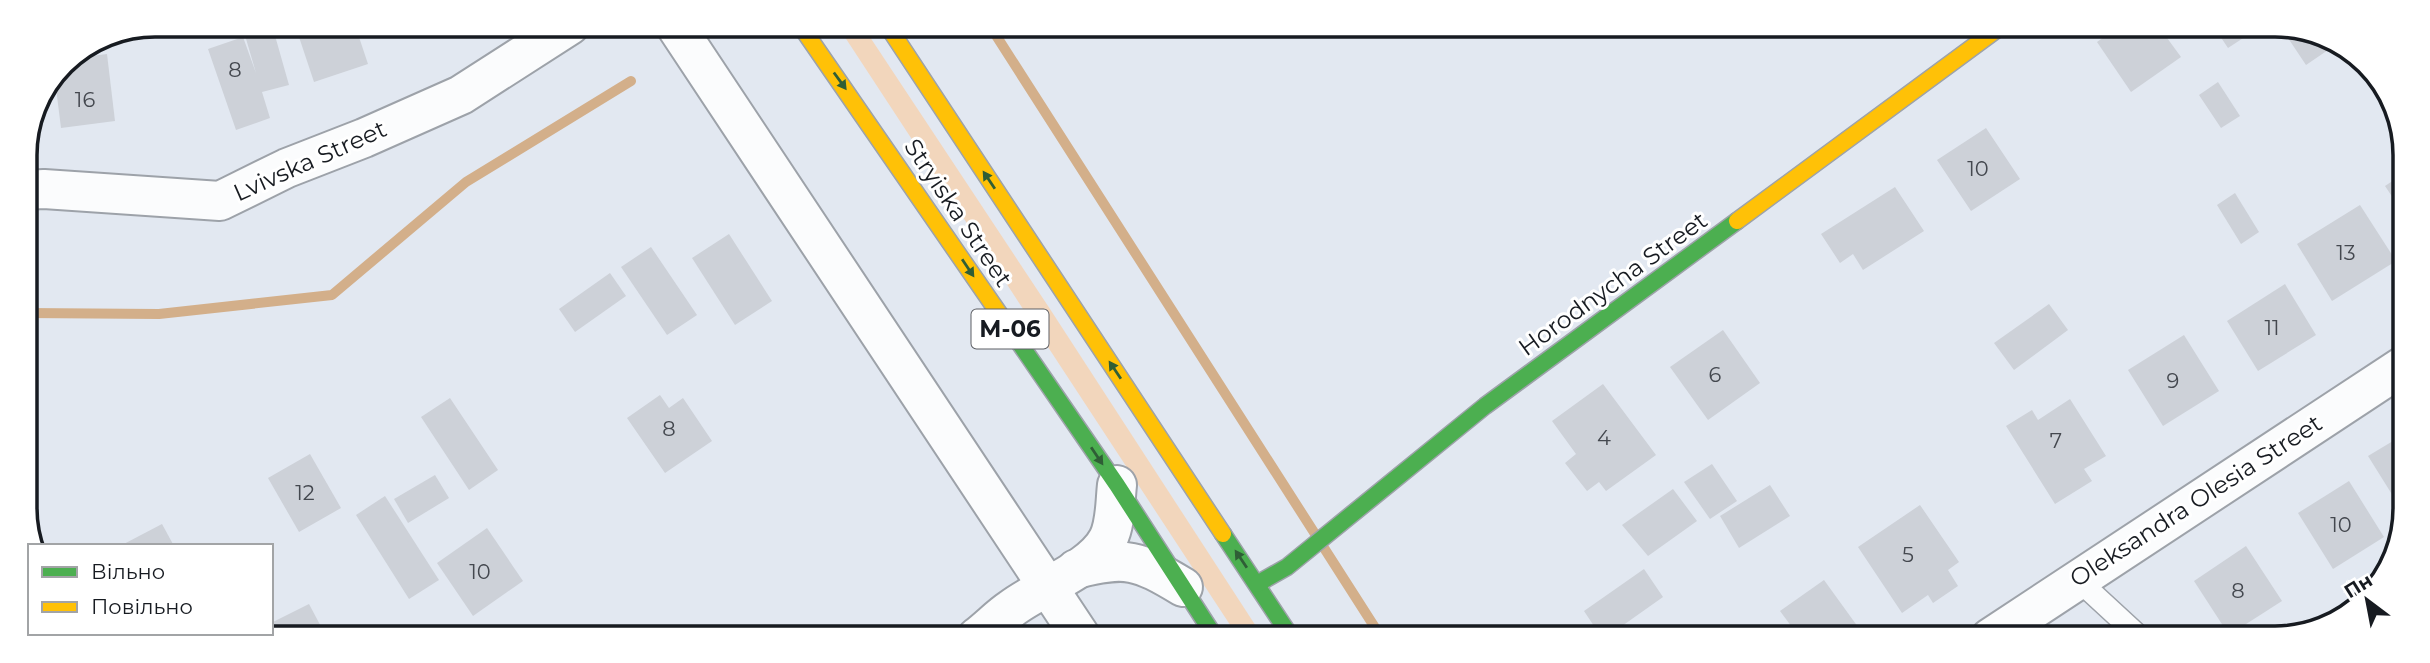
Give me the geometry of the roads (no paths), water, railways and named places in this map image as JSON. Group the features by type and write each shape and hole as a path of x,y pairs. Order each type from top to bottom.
{"main road":[{"name":"Stryiska Street","path":"808,37 1117,485 1208,626"},
{"name":"Stryiska Street","path":"895,37 1284,626"},
{"name":"Horodnycha Street","path":"1257,584 1287,567 1485,406 1986,37"}],"street":[{"name":"Lvivska Street","path":"37,189 220,201 287,168 364,138 461,95 551,37"},
{"path":"683,37 1062,577 1078,626"},
{"name":"Oleksandra Olesia Street","path":"2008,626 2393,373"},
{"path":"991,626 1012,608 1100,551 1108,538 1114,516 1117,485"},
{"path":"1062,577 1105,562 1132,562 1156,571 1183,587"}],"lane":[{"path":"2077,579 2128,626"}],"waterway":[{"path":"997,37 1374,626"},
{"path":"37,313 159,314 332,295 466,182 631,81"}]}
